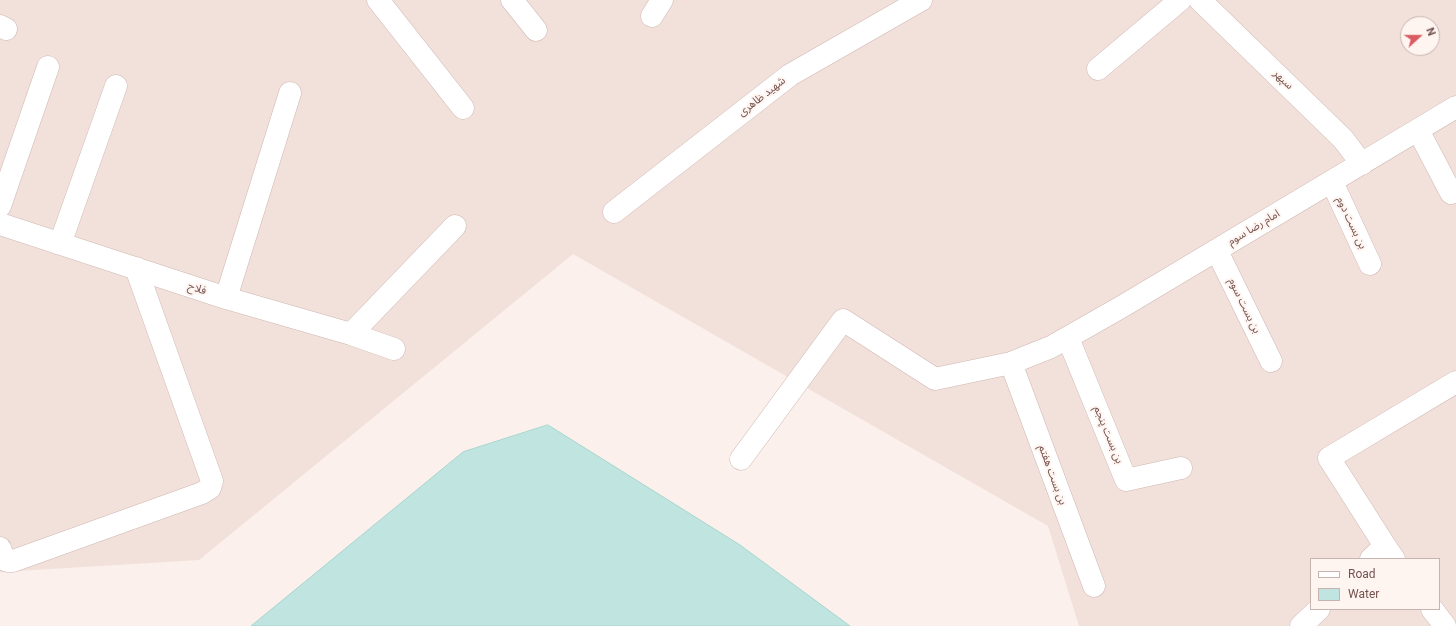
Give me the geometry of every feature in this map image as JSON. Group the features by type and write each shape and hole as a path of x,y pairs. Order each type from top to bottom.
{"street":[{"path":"378,0 463,108"},
{"path":"512,0 536,30"},
{"name":"شهید ظاهری","path":"614,212 790,75 921,0"},
{"path":"1098,69 1180,0"},
{"name":"سپهر","path":"1200,0 1344,139 1362,164"},
{"path":"0,206 48,67"},
{"path":"60,244 116,86"},
{"path":"226,298 290,93"},
{"name":"امام رضا سوم","path":"742,459 843,320 935,379 1011,363 1059,342 1217,251 1456,107"},
{"path":"1418,130 1451,192"},
{"name":"بن بست دوم","path":"1332,182 1370,264"},
{"name":"فلاح","path":"0,224 226,298 351,334 394,349"},
{"path":"351,334 455,226"},
{"name":"بن بست سوم","path":"1217,251 1271,361"},
{"path":"0,548 7,561 13,561 202,493 210,488 212,481 136,268"},
{"name":"بن بست پنجم","path":"1059,342 1126,480 1181,468"},
{"name":"بن بست هفتم","path":"1011,363 1094,586"},
{"path":"1383,555 1329,458 1456,382"},
{"path":"1302,626 1318,610"},
{"path":"1433,610 1445,626"}],"shaded area":[{"path":"0,0 1456,0 1456,626 1079,626 1048,526 573,254 199,560 0,572"}],"water":[{"path":"548,425 740,545 850,626 251,626 463,452"}]}
